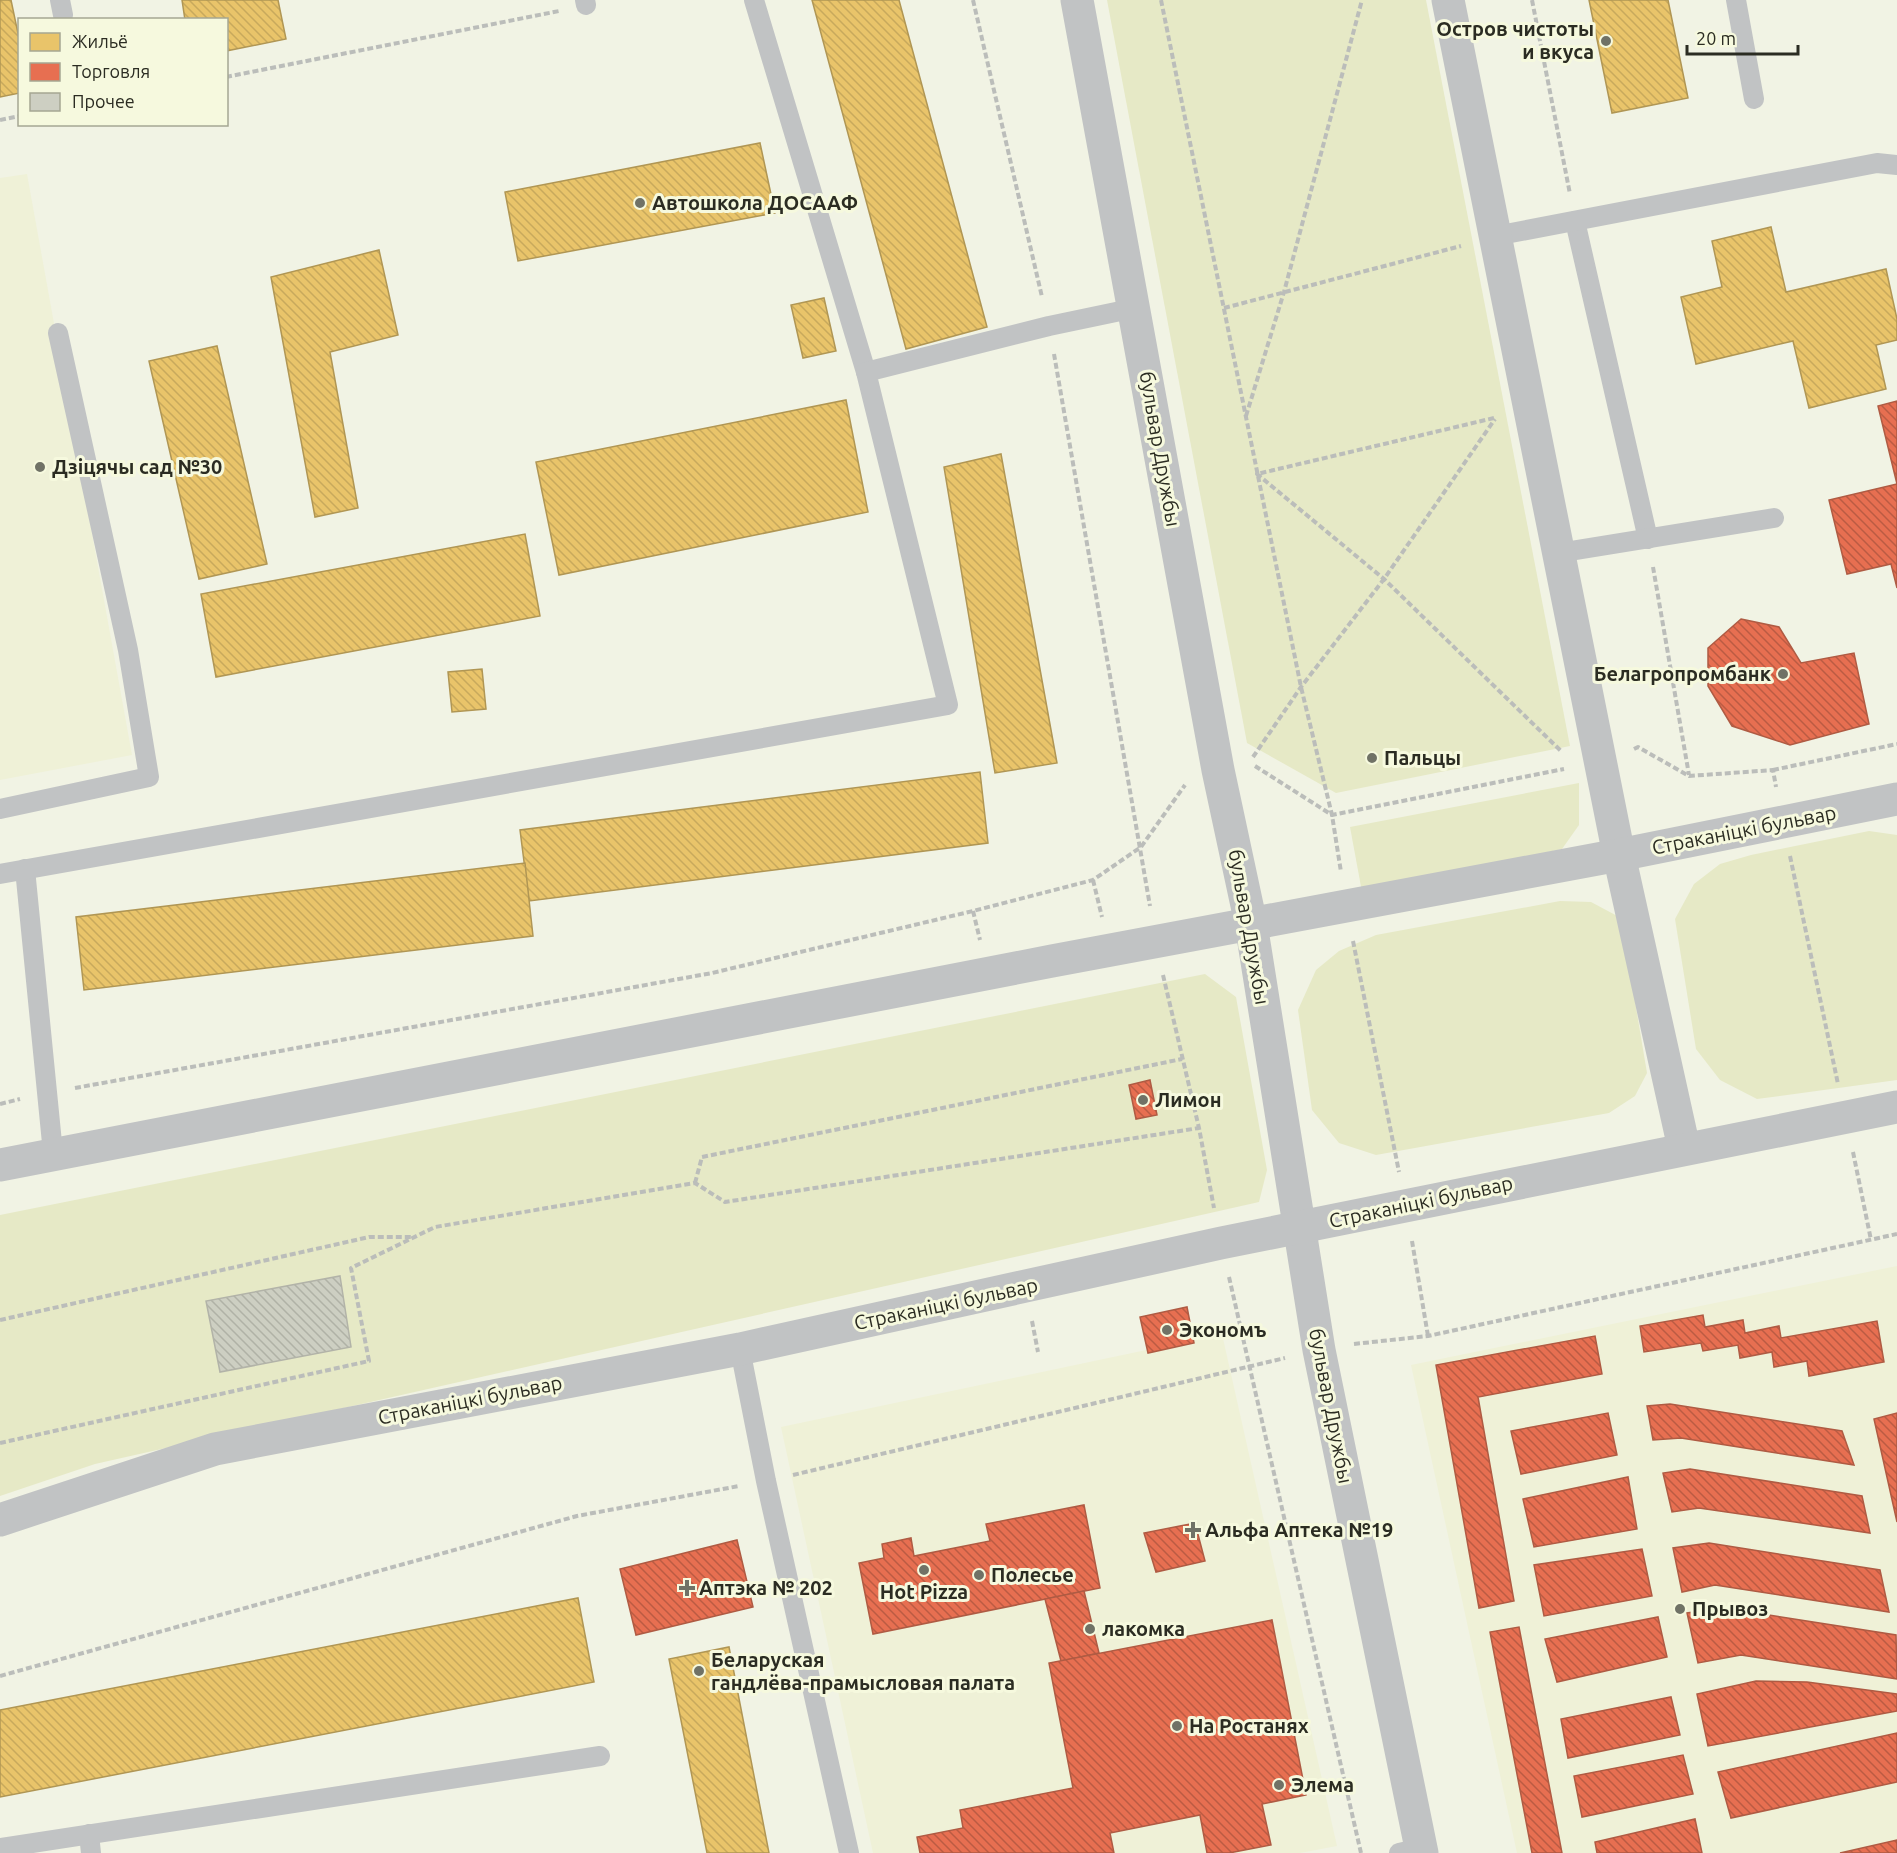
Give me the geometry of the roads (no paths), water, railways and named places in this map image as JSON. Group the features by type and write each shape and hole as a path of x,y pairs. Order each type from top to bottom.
{"street":[{"name":"бульвар Дружбы","path":"1077,0 1218,770 1251,924 1320,1350 1414,1851"},
{"path":"1448,0 1558,553 1588,765 1619,855 1684,1148"},
{"name":"Страканіцкі бульвар","path":"0,1164 1619,855 1897,799"},
{"name":"Страканіцкі бульвар","path":"0,1520 215,1449 740,1348 1221,1243 1684,1148 1897,1107"}],"lane":[{"path":"0,874 948,705 866,372 754,0"},
{"path":"1736,0 1754,99"},
{"path":"1495,236 1877,163 1897,165"},
{"path":"1575,221 1648,539"},
{"path":"866,372 1049,326 1135,308"},
{"path":"0,809 149,777 126,639 58,333"},
{"path":"1558,553 1774,518"},
{"path":"25,869 53,1153"},
{"path":"740,1348 766,1481 849,1853"},
{"path":"0,1848 90,1844 600,1756"}],"place":[{"name":"Остров чистоты и вкуса","path":"1606,41"},
{"name":"Автошкола ДОСААФ","path":"640,203"},
{"name":"Дзіцячы сад №30","path":"40,467"},
{"name":"Белагропромбанк","path":"1783,674"},
{"name":"Пальцы","path":"1372,758"},
{"name":"Лимон","path":"1143,1100"},
{"name":"Экономъ","path":"1167,1330"},
{"name":"Альфа Аптека №19","path":"1193,1530"},
{"name":"Hot Pizza","path":"924,1570"},
{"name":"Полесье","path":"979,1575"},
{"name":"Аптэка № 202","path":"687,1588"},
{"name":"Прывоз","path":"1680,1609"},
{"name":"лакомка","path":"1090,1629"},
{"name":"Беларуская гандлёва-прамысловая палата","path":"699,1671"},
{"name":"На Ростанях","path":"1177,1726"},
{"name":"Элема","path":"1279,1785"}]}
